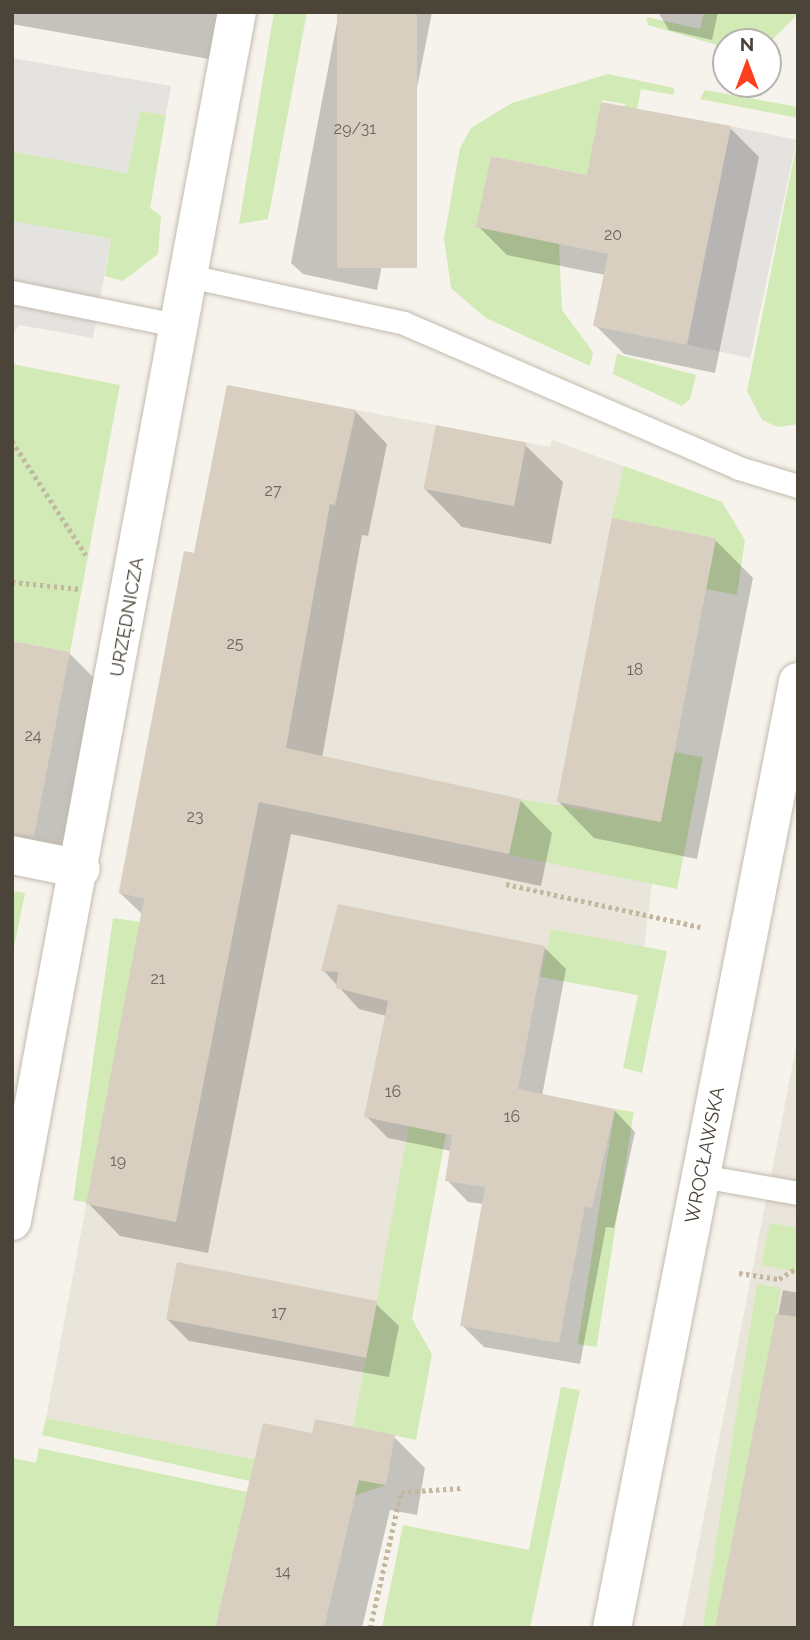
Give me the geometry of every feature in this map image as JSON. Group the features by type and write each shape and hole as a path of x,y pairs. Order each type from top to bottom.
{"street":[{"name":"URZĘDNICZA","path":"12,1221 81,869 237,12"},
{"name":"WROCŁAWSKA","path":"612,1628 798,682"},
{"path":"12,855 81,869"}],"lane":[{"path":"189,276 404,323 739,468 798,486"},
{"path":"12,292 180,326"},
{"path":"701,1176 798,1193"}],"path":[{"path":"12,441 94,568"},
{"path":"12,582 90,590"},
{"path":"506,884 748,936"},
{"path":"739,1273 779,1279 798,1268"},
{"path":"370,1628 401,1492 461,1488"}],"shaded area":[{"path":"12,58 171,86 166,115 140,111 127,173 12,151"},
{"path":"731,126 797,140 750,358 685,344"},
{"path":"12,221 111,239 93,338 19,325 12,337"},
{"path":"227,385 550,447 552,440 722,502 660,822 638,995 443,958 343,1477 46,1418 144,899 118,893 184,551 194,553"},
{"path":"798,1036 798,1628 682,1628 783,1114"}],"green space":[{"path":"274,12 307,12 268,219 239,224"},
{"path":"704,12 798,12 782,30 712,28 712,44 648,25 646,17 700,29"},
{"path":"608,74 674,88 674,95 641,89 623,182 491,156 477,226 559,244 562,310 593,352 590,366 486,318 451,288 444,238 460,148 471,128 512,103","holes":["602,100 625,104 618,139 595,135"]},
{"path":"705,90 712,91 712,98 749,98 798,107 798,118 700,99"},
{"path":"140,111 166,115 150,208 161,216 158,254 123,281 105,276 111,239 12,221 12,151 127,173"},
{"path":"798,137 798,424 778,427 762,420 747,391"},
{"path":"617,354 696,375 690,399 682,406 613,374"},
{"path":"12,364 120,385 70,652 12,641"},
{"path":"624,466 722,502 745,540 737,595 706,589 716,538 612,518"},
{"path":"674,752 703,757 677,889 509,855 520,799 659,822"},
{"path":"12,891 25,893 12,957"},
{"path":"113,918 140,922 100,1204 73,1200"},
{"path":"551,929 667,951 642,1073 623,1068 638,995 541,977"},
{"path":"615,1109 634,1112 597,1347 578,1344"},
{"path":"409,1126 446,1134 412,1319 432,1354 416,1440 353,1427"},
{"path":"770,1223 798,1228 798,1272 761,1265"},
{"path":"757,1284 781,1288 727,1628 703,1628"},
{"path":"561,1387 580,1390 530,1628 382,1628 403,1525 529,1550"},
{"path":"46,1418 386,1485 339,1501 42,1435"},
{"path":"39,1448 247,1492 215,1628 12,1628 12,1458 36,1463"}],"building":[{"path":"337,12 417,12 417,268 337,268"},
{"path":"601,102 731,126 687,345 593,326 608,254 476,227 491,156 587,175"},
{"path":"227,385 356,410 335,505 330,504 286,748 521,799 509,854 259,802 176,1222 86,1204 144,899 119,893 184,551 194,553"},
{"path":"436,425 526,443 514,506 424,489"},
{"path":"612,518 716,538 661,822 557,802"},
{"path":"12,641 70,652 34,836 12,834"},
{"path":"338,904 545,946 518,1089 615,1109 592,1208 585,1206 559,1343 460,1326 485,1187 445,1181 452,1135 364,1117 388,1001 336,988 338,972 321,971"},
{"path":"177,1262 377,1301 366,1358 166,1319"},
{"path":"776,1314 798,1317 798,1628 715,1628"},
{"path":"315,1419 395,1435 386,1485 359,1480 324,1628 215,1628 263,1423 312,1433"}]}
